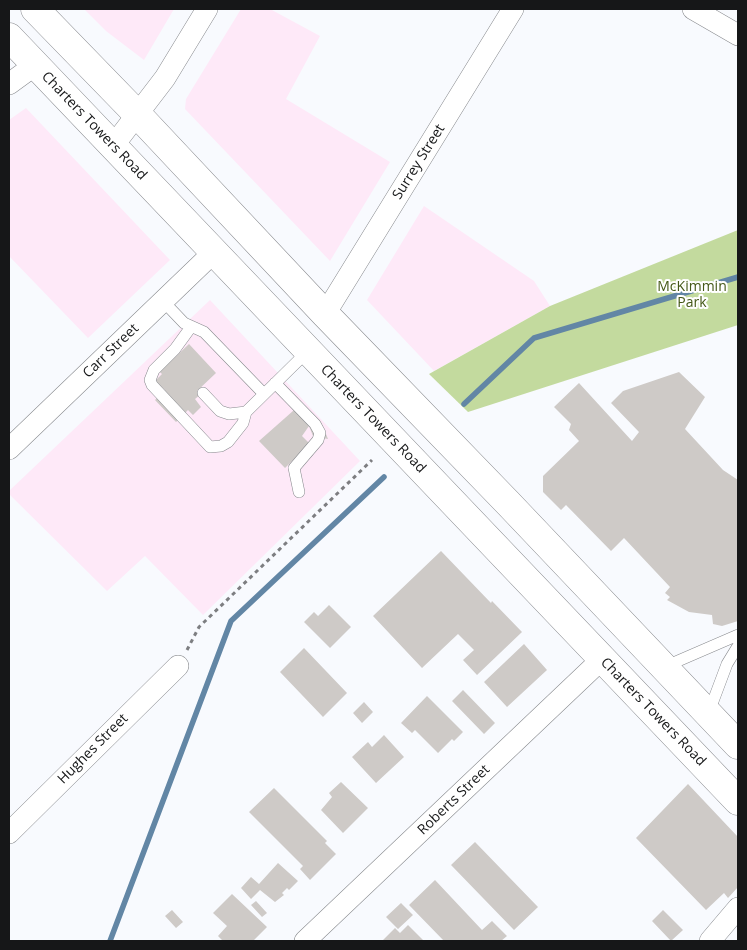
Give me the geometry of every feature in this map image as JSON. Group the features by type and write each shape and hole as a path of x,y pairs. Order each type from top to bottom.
{"main road":[{"path":"35,9 738,745"},
{"name":"Charters Towers Road","path":"9,37 738,801"}],"street":[{"path":"113,146 165,78 207,9"},
{"name":"Surrey Street","path":"325,314 513,9"},
{"path":"694,9 738,36"},
{"path":"9,84 34,65"},
{"name":"Carr Street","path":"9,449 214,252"},
{"name":"Roberts Street","path":"305,941 602,659"},
{"name":"Hughes Street","path":"9,833 178,666"},
{"path":"710,941 738,908"}],"lane":[{"path":"163,301 184,323 204,332 264,394"},
{"path":"191,327 176,349 154,370 150,380 152,385 210,447 228,442 243,424 246,412 308,351"},
{"path":"275,383 315,424 320,433 318,440 294,468 299,492"},
{"path":"203,393 220,412 234,414 246,412"},
{"path":"664,667 738,636"},
{"path":"708,713 727,664 738,646"}],"path":[{"path":"178,666 199,627 372,460"}],"shaded area":[{"path":"84,9 174,9 144,60 106,31"},
{"path":"241,9 270,9 320,36 286,99 390,162 330,261 185,109 186,99"},
{"path":"26,108 170,260 88,338 9,256 9,120"},
{"path":"424,206 534,281 550,306 434,371 367,300"},
{"path":"210,300 360,461 203,615 145,556 107,591 9,494 9,491"}],"green space":[{"name":"McKimmin Park","path":"738,230 738,325 468,412 429,374 550,306"}],"building":[{"path":"189,344 216,373 197,391 201,394 195,399 201,407 193,415 188,410 176,422 155,400 165,390 155,381 162,374 153,365 170,362"},
{"path":"679,372 705,397 685,429 723,470 738,480 738,621 722,626 713,624 712,615 689,612 667,600 670,597 665,593 670,587 624,538 611,551 566,505 561,510 543,492 543,476 579,441 569,430 571,424 554,407 579,383 632,441 639,432 611,403 623,391"},
{"path":"302,403 321,422 328,439 313,436 309,426 302,436 310,444 306,448 313,455 303,464 296,457 285,468 259,441"},
{"path":"441,551 522,632 477,675 463,660 474,650 458,634 422,668 373,616"},
{"path":"329,605 351,627 330,648 304,622 314,612 318,616"},
{"path":"524,644 547,670 507,707 484,682"},
{"path":"304,648 347,693 323,717 280,672"},
{"path":"463,690 495,723 484,734 452,701"},
{"path":"427,696 463,732 454,741 452,739 438,753 415,730 412,733 401,723"},
{"path":"364,702 373,712 362,723 353,713"},
{"path":"384,735 404,757 376,783 352,757 368,742 372,747"},
{"path":"341,782 368,808 343,833 321,810 332,797 329,793"},
{"path":"688,784 738,837 738,887 728,898 724,893 706,910 636,838"},
{"path":"274,788 327,841 325,843 336,854 310,880 300,869 303,866 249,812"},
{"path":"475,842 538,907 514,930 451,865"},
{"path":"278,863 298,881 289,890 287,888 282,893 284,895 275,902 260,890 251,899 241,888 251,877 259,884"},
{"path":"435,880 482,930 492,921 507,936 501,941 444,941 409,905"},
{"path":"232,894 267,927 253,941 223,941 218,936 227,926 213,913"},
{"path":"256,901 267,913 262,917 251,905"},
{"path":"401,903 413,915 398,929 386,917"},
{"path":"172,910 183,922 176,928 165,916"},
{"path":"663,910 683,930 671,941 652,921"},
{"path":"408,925 424,941 382,941 395,928 400,933"}],"waterway":[{"path":"464,404 534,338 738,277"},
{"path":"110,941 231,621 384,477"}]}
